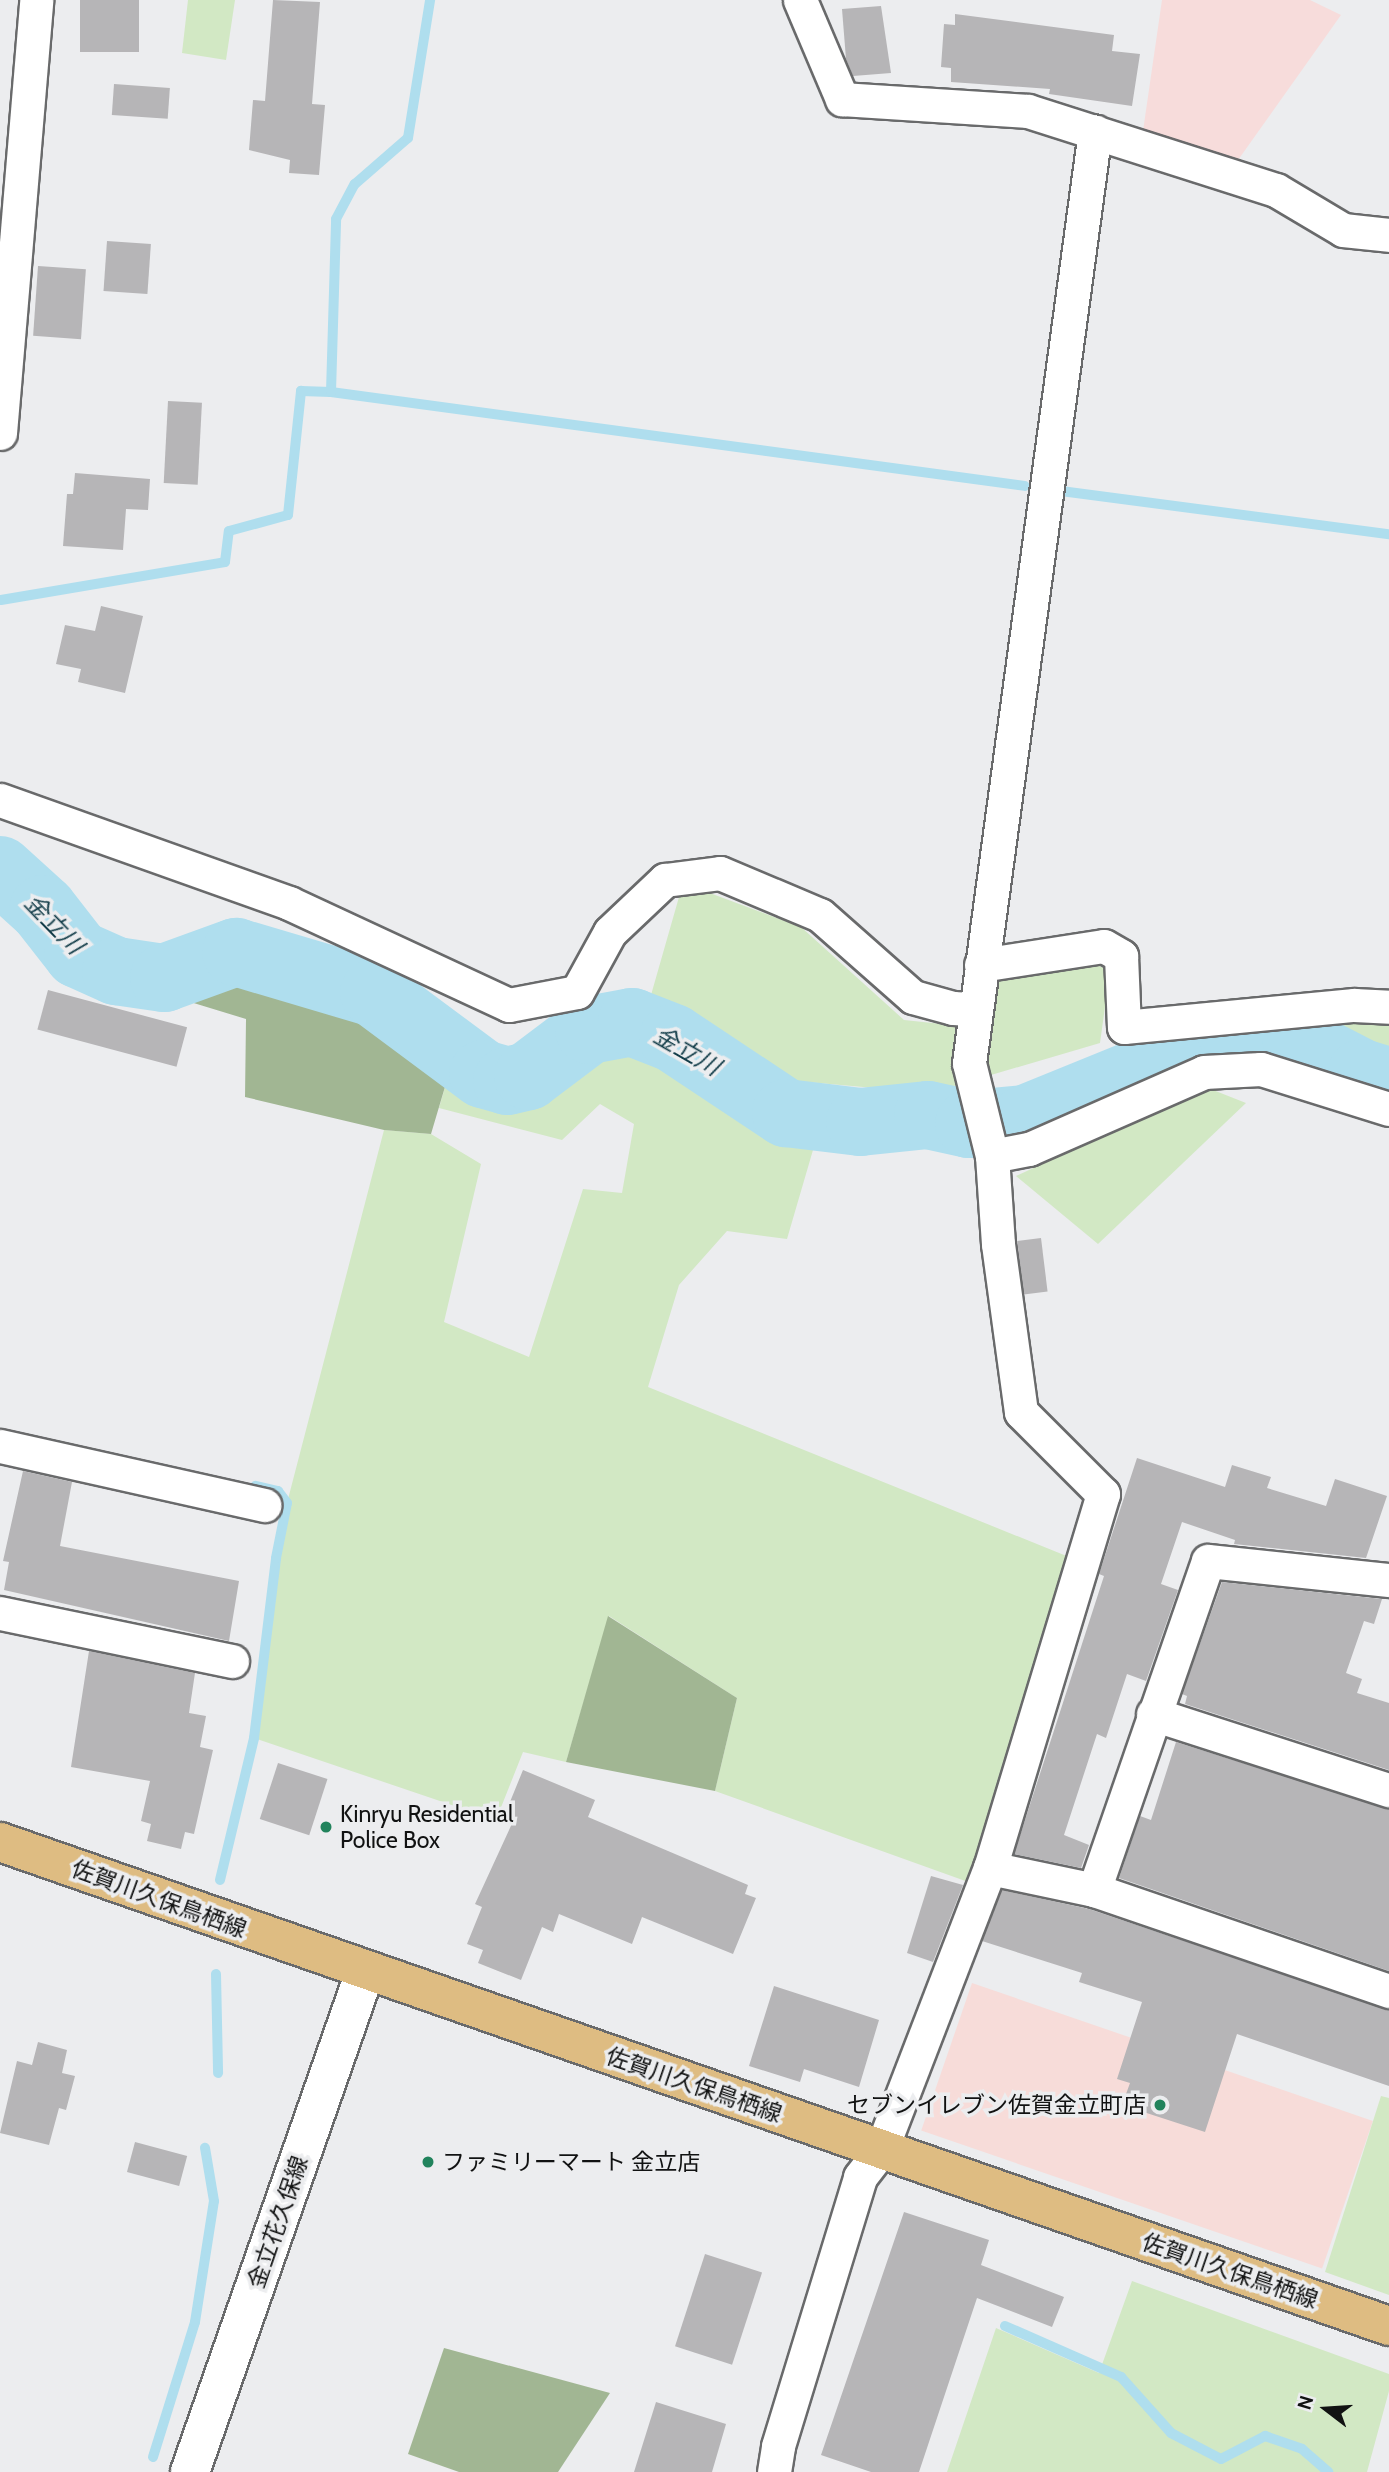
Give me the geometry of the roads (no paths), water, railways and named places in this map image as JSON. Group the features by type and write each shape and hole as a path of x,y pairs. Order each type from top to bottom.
{"main road":[{"name":"佐賀川久保鳥栖線","path":"0,1842 365,1972 1389,2326"}],"street":[{"path":"0,433 36,0"},
{"path":"800,0 842,99 1028,111 1276,190 1343,230 1389,235"},
{"path":"774,2472 778,2446 860,2177 881,2150 990,1868 1102,1494 1021,1412 998,1244 992,1156 973,1093 970,1063 975,1009 1095,131"},
{"path":"0,800 289,903 509,1005 577,992 610,932 665,880 720,873 820,915 913,998 953,1009 975,1009"},
{"path":"981,965 1104,946 1121,956 1124,1027 1354,1005 1389,1007"},
{"path":"992,1156 1028,1149 1204,1072 1261,1069 1389,1109"},
{"path":"0,1446 264,1505"},
{"path":"1094,1890 1208,1561 1389,1580"},
{"path":"0,1613 233,1661"},
{"path":"1153,1714 1389,1790"},
{"path":"990,1868 1094,1890 1389,1991"},
{"name":"金立花久保線","path":"190,2472 365,1972"}],"waterway":[{"path":"1,600 225,562 229,531 288,515 301,391 331,392 336,219 355,184 408,138 430,0"},
{"path":"331,392 1025,486"},
{"path":"1061,491 1389,534"},
{"name":"金立川","path":"0,870 43,909 78,954 116,971 164,978 236,952 374,993 483,1074 507,1081 528,1076 589,1030 632,1022 673,1038 786,1113 860,1122 928,1115 969,1124 1025,1119 1232,1035 1296,1039 1362,1073 1389,1081"},
{"path":"220,1880 254,1738 276,1558 287,1503 278,1491 256,1486"},
{"path":"216,1974 218,2073"},
{"path":"153,2457 195,2322 214,2201 205,2148"},
{"path":"1005,2326 1121,2377 1171,2433 1221,2459 1265,2436 1302,2449 1328,2472"}],"place":[{"name":"Kinryu Residential Police Box","path":"326,1827"},
{"name":"セブンイレブン佐賀金立町店","path":"1160,2105"},
{"name":"ファミリーマート 金立店","path":"428,2162"}]}
